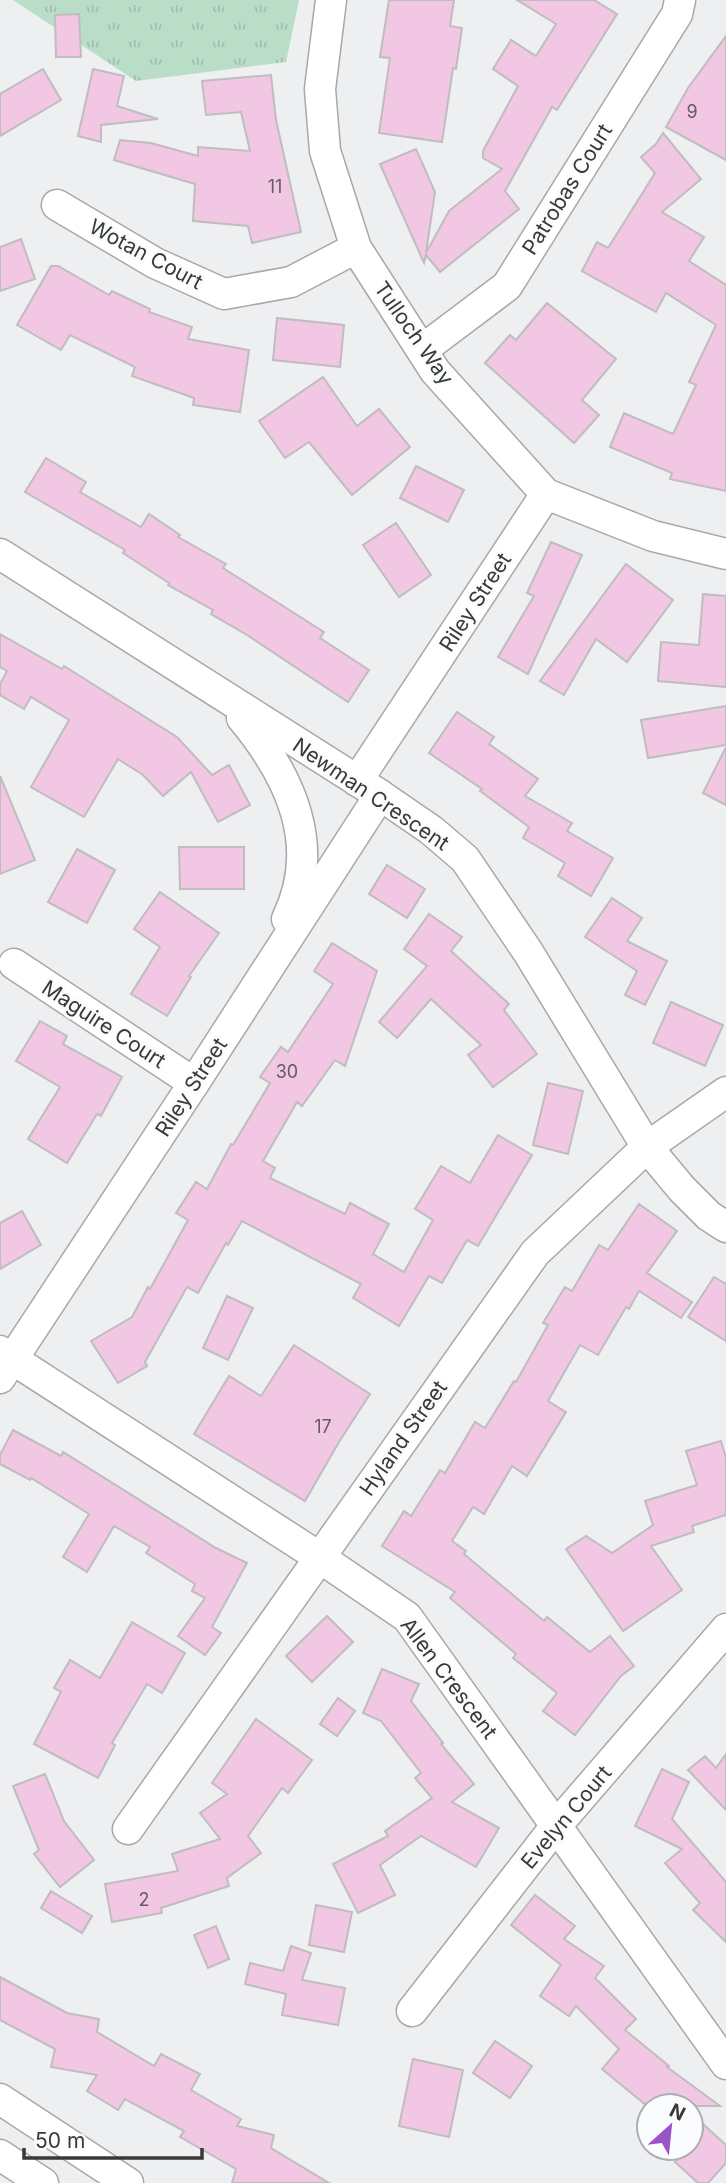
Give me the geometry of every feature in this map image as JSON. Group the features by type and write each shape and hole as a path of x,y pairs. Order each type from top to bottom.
{"street":[{"name":"Tulloch Way","path":"331,0 320,89 325,151 356,248 435,371 546,494 653,536 726,554"},
{"name":"Patrobas Court","path":"422,350 507,286 677,14 680,0"},
{"name":"Wotan Court","path":"57,205 155,264 224,294 291,282 356,248"},
{"name":"Riley Street","path":"4,1363 245,1004 368,788 546,494"},
{"name":"Newman Crescent","path":"0,554 368,788 431,830 465,859 528,951 647,1147 682,1189 709,1216 726,1227"},
{"path":"224,698 263,743 287,785 299,820 303,860 293,905 245,1004"},
{"name":"Maguire Court","path":"14,964 194,1083"},
{"name":"Hyland Street","path":"128,1829 535,1253 647,1147 726,1092"},
{"name":"Allen Crescent","path":"4,1363 319,1557 407,1617 726,2064"},
{"name":"Evelyn Court","path":"412,2011 556,1825 726,1629"},
{"path":"0,2099 128,2183"},
{"path":"0,2155 43,2183"}],"green space":[{"path":"13,0 299,0 286,62 136,81"}],"building":[{"path":"389,0 454,0 450,26 462,28 442,142 379,133 390,58 380,57"},
{"path":"517,0 594,0 617,14 557,110 552,107 505,191 519,209 440,272 426,255 424,263 380,164 416,149 435,192 426,253 449,211 502,169 483,158 483,151 518,86 493,69 511,40 536,56 556,24"},
{"path":"79,14 81,57 56,57 55,15"},
{"path":"726,36 726,160 666,127 688,88"},
{"path":"43,69 61,100 0,136 0,94"},
{"path":"93,69 124,76 117,106 158,119 101,125 101,142 78,136"},
{"path":"271,75 276,120 301,232 252,243 248,226 193,221 195,184 114,160 120,140 151,143 198,156 198,147 250,151 241,112 206,115 202,81"},
{"path":"663,133 701,179 662,212 704,237 689,261 726,285 726,491 670,479 672,473 610,447 624,413 673,434 696,385 689,382 716,325 666,293 656,312 582,271 597,242 608,248 655,173 641,157 656,144"},
{"path":"21,239 35,279 0,291 0,247"},
{"path":"51,266 58,266 109,295 112,291 150,309 149,312 192,327 188,339 249,350 240,412 193,405 194,398 132,376 135,367 70,335 61,350 17,325"},
{"path":"547,303 616,359 582,400 599,415 574,443 485,363 510,335 516,340"},
{"path":"277,318 344,325 340,367 273,360"},
{"path":"323,377 357,426 379,409 410,447 352,495 309,442 285,458 259,421"},
{"path":"46,458 86,482 80,492 141,527 149,514 180,535 178,537 226,564 223,568 324,632 320,638 369,670 348,702 211,614 213,610 168,585 169,583 123,553 125,550 25,492"},
{"path":"416,466 464,490 448,522 400,498"},
{"path":"396,523 431,575 399,597 363,545"},
{"path":"551,542 582,555 528,674 498,657 534,596 527,593"},
{"path":"626,564 673,600 627,662 596,639 564,695 540,681"},
{"path":"703,594 726,596 726,687 658,681 661,642 699,645"},
{"path":"0,634 62,669 64,666 177,737 212,775 229,765 250,805 218,822 191,772 163,796 143,775 118,759 84,817 31,787 69,720 31,697 24,709 0,695 0,684 7,671 0,667"},
{"path":"726,706 726,745 648,758 641,720"},
{"path":"457,712 494,737 489,744 538,779 525,796 572,823 567,831 613,858 591,896 558,876 565,863 523,838 529,827 480,791 482,789 429,753"},
{"path":"726,747 726,805 703,793"},
{"path":"0,776 35,860 0,874"},
{"path":"179,847 244,847 244,889 180,889"},
{"path":"77,849 115,870 87,923 48,902"},
{"path":"387,865 425,889 407,918 369,894"},
{"path":"160,892 219,933 189,976 191,977 167,1016 131,994 160,947 134,929"},
{"path":"612,898 642,918 627,941 667,961 645,1005 625,995 637,971 585,937"},
{"path":"429,914 462,937 451,951 509,1004 504,1010 537,1054 493,1087 468,1055 481,1045 431,999 397,1038 379,1022 427,966 404,949"},
{"path":"332,943 377,971 345,1066 335,1060 302,1106 297,1102 263,1161 275,1168 270,1178 345,1214 350,1203 389,1224 373,1254 404,1272 433,1220 415,1209 441,1166 470,1183 498,1135 532,1155 478,1246 467,1240 442,1283 429,1276 399,1326 353,1298 361,1284 242,1221 228,1245 226,1243 198,1293 187,1287 145,1362 147,1366 118,1383 91,1341 132,1317 148,1287 150,1289 188,1220 176,1213 196,1182 207,1189 231,1144 233,1145 270,1083 260,1077 281,1047 288,1052 333,984 314,971"},
{"path":"671,1002 723,1025 705,1066 653,1043"},
{"path":"40,1021 67,1036 63,1044 122,1077 101,1116 97,1114 67,1163 28,1139 60,1087 16,1061"},
{"path":"548,1083 583,1091 568,1154 533,1145"},
{"path":"639,1204 677,1231 647,1273 692,1302 681,1318 639,1291 629,1309 626,1307 598,1355 580,1345 548,1401 566,1412 527,1476 512,1466 484,1514 473,1507 452,1541 544,1621 547,1617 590,1652 610,1636 634,1666 621,1676 575,1735 543,1711 557,1693 513,1658 516,1654 450,1598 455,1592 382,1546 404,1511 411,1516 440,1470 445,1473 475,1422 485,1428 514,1381 516,1382 548,1325 543,1323 565,1287 572,1291 599,1245 608,1250"},
{"path":"22,1211 41,1245 0,1269 0,1223"},
{"path":"714,1277 726,1284 726,1341 688,1317"},
{"path":"227,1296 253,1308 228,1360 203,1348"},
{"path":"294,1345 370,1394 305,1501 194,1434 229,1376 261,1396"},
{"path":"13,1430 61,1456 63,1452 216,1548 247,1563 212,1627 221,1633 205,1655 178,1636 205,1598 192,1591 195,1584 146,1553 150,1547 114,1526 87,1572 63,1557 89,1514 31,1478 30,1480 0,1464 0,1455"},
{"path":"721,1441 726,1458 726,1515 692,1526 694,1532 651,1546 682,1590 623,1631 566,1549 586,1536 612,1553 653,1525 645,1501 697,1485 686,1451"},
{"path":"327,1616 353,1642 312,1682 286,1656"},
{"path":"132,1622 185,1653 162,1693 147,1684 112,1743 115,1745 98,1778 34,1744 61,1692 54,1688 70,1660 100,1678"},
{"path":"382,1669 419,1684 411,1701 443,1743 441,1744 474,1784 452,1802 499,1828 476,1867 421,1836 380,1865 395,1895 358,1913 333,1864 388,1836 385,1831 432,1798 415,1778 421,1773 381,1721 363,1713"},
{"path":"338,1698 355,1711 337,1736 320,1724"},
{"path":"256,1719 312,1760 288,1793 282,1788 248,1836 261,1853 227,1878 229,1886 161,1908 162,1913 112,1922 105,1884 178,1871 172,1854 220,1839 200,1813 227,1794 212,1783"},
{"path":"726,1754 726,1810 688,1770 705,1756 716,1768"},
{"path":"662,1769 689,1782 672,1819 726,1882 726,1942 693,1910 700,1903 665,1863 682,1849 635,1826"},
{"path":"45,1774 64,1821 94,1860 60,1887 34,1854 39,1850 13,1786"},
{"path":"51,1891 92,1916 82,1933 41,1908"},
{"path":"535,1895 575,1926 564,1939 604,1966 595,1978 636,2019 625,2030 669,2066 667,2067 701,2092 635,2092 635,2096 602,2069 619,2049 576,2006 569,2016 540,1996 561,1965 511,1925"},
{"path":"316,1905 352,1912 344,1952 309,1945"},
{"path":"216,1926 229,1959 208,1968 194,1935"},
{"path":"291,1946 311,1953 302,1980 345,1988 338,2025 282,2015 286,1994 245,1984 250,1963 283,1971"},
{"path":"0,1977 67,2013 99,2019 97,2032 154,2066 161,2054 200,2074 191,2090 241,2119 237,2126 274,2135 271,2148 329,2183 232,2183 236,2169 180,2137 184,2131 125,2099 118,2110 87,2091 97,2075 51,2067 55,2049 0,2020"},
{"path":"495,2041 532,2066 510,2098 473,2073"},
{"path":"413,2059 463,2070 449,2137 399,2126"},
{"path":"705,2095 720,2106 705,2106"},
{"path":"705,2126 726,2145 726,2163 708,2183 698,2183 675,2162 705,2162"}]}
